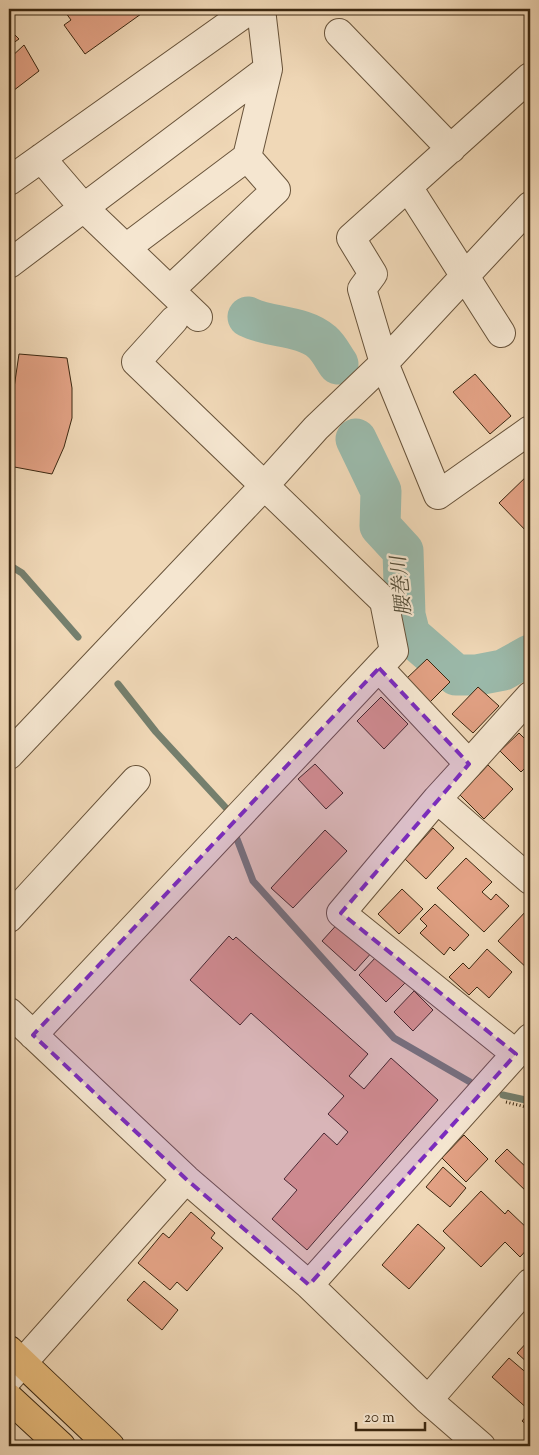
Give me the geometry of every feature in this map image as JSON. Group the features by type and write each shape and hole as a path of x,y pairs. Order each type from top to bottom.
{"main road":[{"path":"13,1364 110,1446"},
{"path":"9,1398 60,1446"}],"street":[{"path":"9,180 251,9"},
{"path":"126,248 247,157 268,69 261,9"},
{"path":"339,33 451,149"},
{"path":"9,264 268,69"},
{"path":"530,77 351,238 373,274 362,289 384,363 438,495 530,430"},
{"path":"170,290 276,190 247,157"},
{"path":"33,1035 394,651 384,601 136,362 186,318 170,290 84,208 40,158"},
{"path":"408,187 501,332"},
{"path":"9,755 264,486 316,428 384,363 530,206"},
{"path":"379,668 468,764"},
{"path":"309,1285 523,1046 341,913 437,799 530,697"},
{"path":"9,918 136,780"},
{"path":"437,799 530,880"},
{"path":"9,1012 186,1179 309,1285 428,1400 481,1446"},
{"path":"13,1364 186,1179"},
{"path":"428,1400 530,1283"}],"highlighted area":[{"path":"379,668 469,764 341,913 516,1054 309,1285 186,1179 33,1035"}],"building":[{"path":"63,9 148,9 85,54 64,25 71,20"},
{"path":"9,29 19,39 9,46"},
{"path":"24,45 39,71 9,94 9,59"},
{"path":"19,354 67,358 72,388 72,418 64,447 52,474 9,466 9,422"},
{"path":"475,374 511,416 490,434 453,392"},
{"path":"530,473 530,535 499,503"},
{"path":"427,659 450,682 430,702 406,679"},
{"path":"478,687 499,706 473,733 452,714"},
{"path":"381,697 408,724 384,749 357,721"},
{"path":"519,733 530,744 530,763 521,772 500,751"},
{"path":"315,764 343,793 326,809 298,779"},
{"path":"488,765 513,789 484,819 460,795"},
{"path":"433,828 454,848 426,879 405,859"},
{"path":"325,830 347,851 293,908 271,888"},
{"path":"466,858 492,882 482,892 491,900 496,894 509,906 484,932 437,888"},
{"path":"402,889 423,909 399,934 378,914"},
{"path":"435,904 469,935 454,951 450,947 444,955 420,933 427,926 420,919"},
{"path":"527,910 530,912 530,971 498,941"},
{"path":"341,920 374,950 355,971 322,941"},
{"path":"229,936 233,940 236,937 368,1054 349,1076 364,1089 391,1058 438,1100 307,1250 272,1219 297,1190 284,1179 324,1133 337,1145 348,1132 328,1114 344,1096 251,1013 240,1025 190,980"},
{"path":"487,949 512,972 489,998 477,987 469,995 449,977 463,963 469,969"},
{"path":"377,956 405,983 386,1002 359,975"},
{"path":"414,991 433,1010 413,1031 394,1012"},
{"path":"464,1135 488,1159 466,1182 442,1158"},
{"path":"507,1149 530,1171 530,1195 495,1161"},
{"path":"443,1167 466,1188 450,1207 426,1187"},
{"path":"481,1191 505,1214 508,1210 530,1231 530,1246 520,1257 505,1242 481,1267 443,1231"},
{"path":"191,1212 215,1233 211,1238 223,1248 187,1291 177,1282 170,1290 138,1263 163,1233 169,1238"},
{"path":"418,1224 445,1248 409,1289 382,1265"},
{"path":"144,1281 178,1310 162,1330 127,1300"},
{"path":"530,1339 530,1365 517,1353"},
{"path":"509,1358 530,1376 530,1411 492,1377"},
{"path":"530,1414 530,1428 522,1421"},
{"path":"530,1434 530,1446 519,1446"}],"waterway":[{"name":"腰巻川","path":"248,317 257,321 306,332 314,336 327,347 338,364"},
{"name":"腰巻川","path":"356,439 381,491 380,526 403,551 405,615 410,635 456,675 477,675 503,670 530,655"},
{"path":"9,565 22,573 78,637"},
{"path":"118,684 156,732 226,808"},
{"path":"237,839 253,881 394,1038 470,1082"},
{"path":"503,1095 530,1101"}]}
